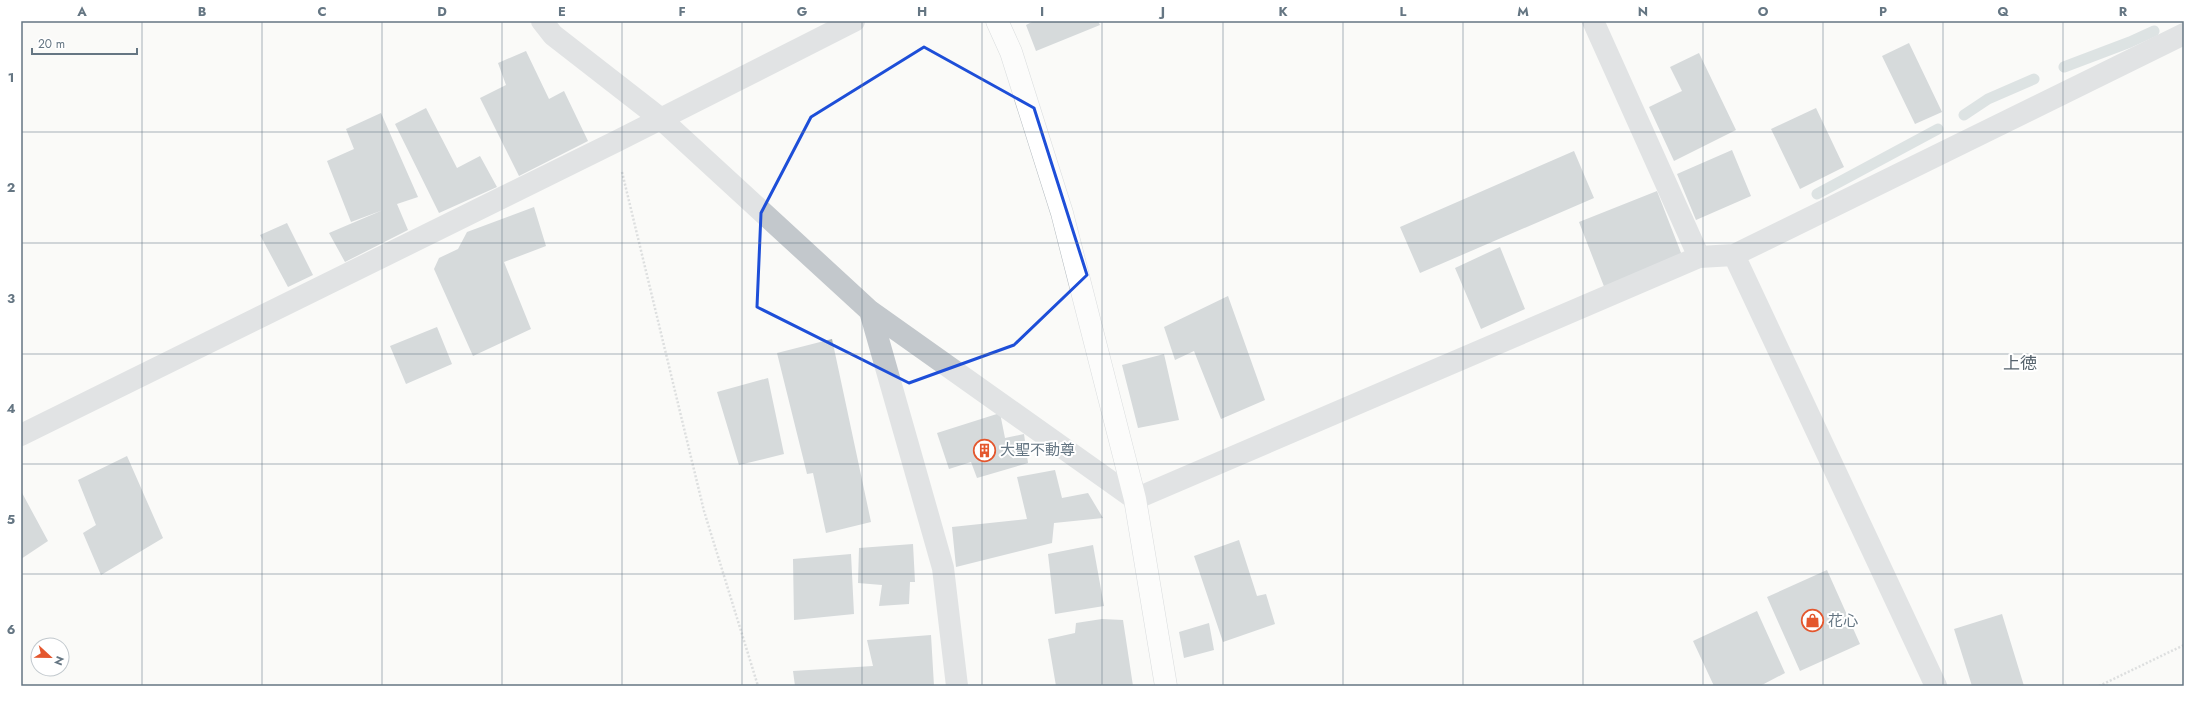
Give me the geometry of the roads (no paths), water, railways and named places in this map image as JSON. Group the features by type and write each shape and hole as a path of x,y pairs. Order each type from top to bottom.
{"street":[{"path":"542,21 552,35 661,119 870,310 1135,499"},
{"path":"21,435 615,142 854,21"},
{"path":"997,21 1011,52 1062,213 1135,499 1166,686"},
{"path":"1593,21 1699,257"},
{"path":"1135,499 1699,257 1734,254 2184,34"},
{"path":"1734,254 1936,686"},
{"path":"870,310 943,568 957,686"}],"waterway":[{"path":"2064,67 2130,42 2154,31"},
{"path":"1964,115 1988,99 2034,79"},
{"path":"1817,194 1938,129"}],"place":[{"name":"大聖不動尊","path":"985,450"},
{"name":"花心","path":"1813,621"}],"district":[{"name":"上徳","path":"2020,363"}]}
